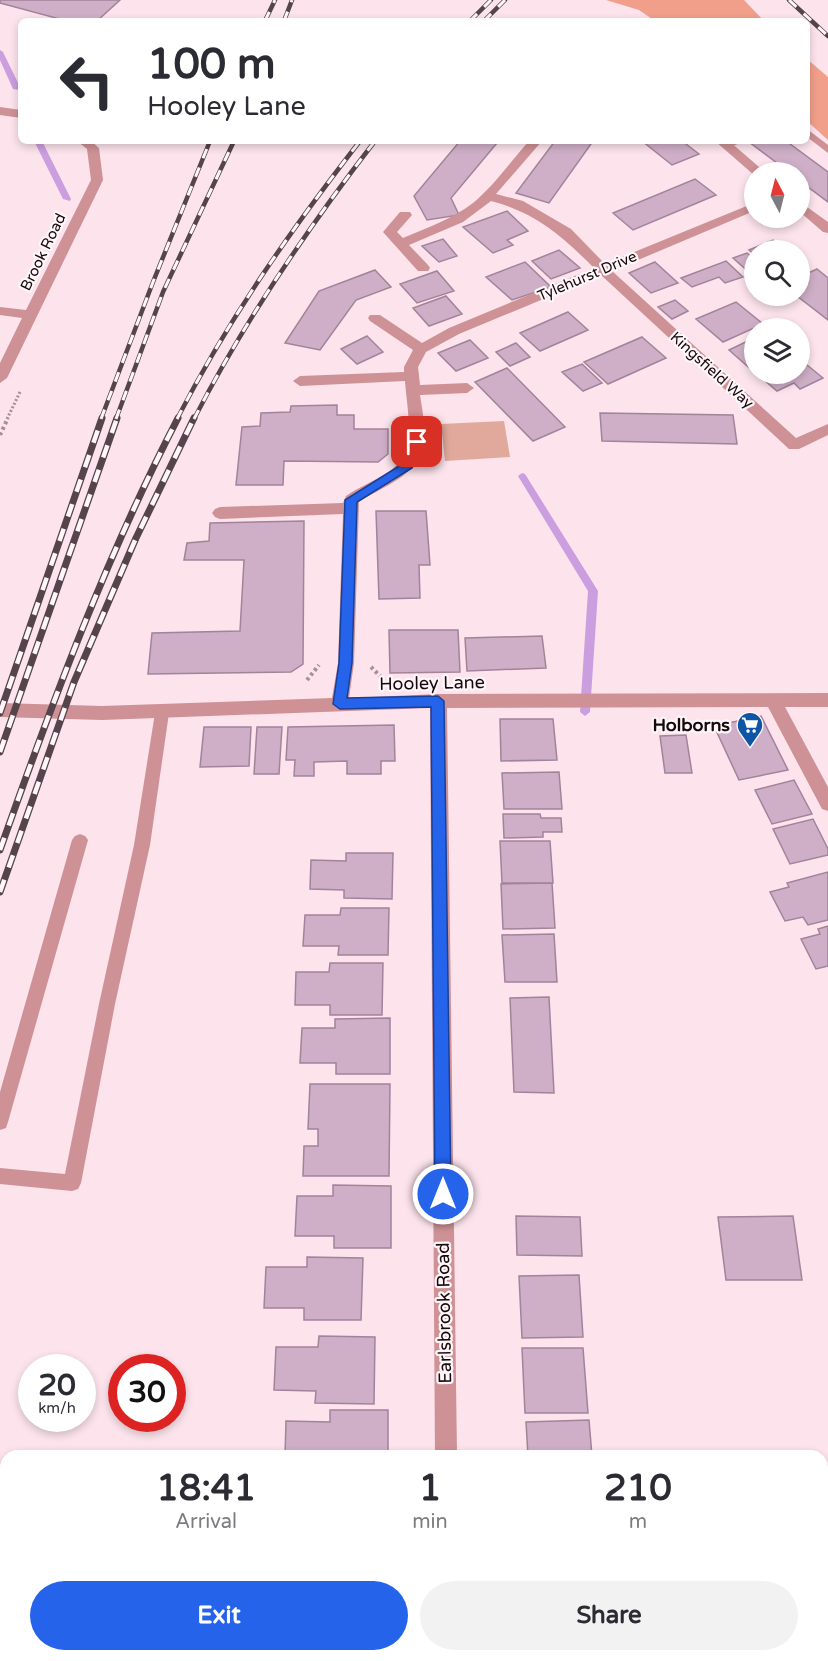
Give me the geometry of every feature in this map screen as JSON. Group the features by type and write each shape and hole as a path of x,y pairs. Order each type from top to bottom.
{"street":[{"path":"0,111 18,114"},
{"name":"Brook Road","path":"0,378 97,180 93,148 87,144"},
{"path":"400,244 448,224 474,210 533,144"},
{"path":"731,144 749,162"},
{"path":"488,196 518,204 538,214 566,232 603,269"},
{"name":"Tylehurst Drive","path":"421,349 454,332 744,211"},
{"path":"405,215 390,232 423,268"},
{"path":"810,215 828,230"},
{"name":"Kingsfield Way","path":"603,269 794,445 828,429"},
{"path":"0,311 30,315"},
{"path":"340,704 346,663 351,500 408,465 417,442 411,367 421,349 375,318"},
{"path":"300,381 412,383 467,388"},
{"path":"220,513 349,508"},
{"name":"Hooley Lane","path":"0,710 162,712 438,701 828,700"},
{"name":"Earlsbrook Road","path":"438,701 446,1450"},
{"path":"773,701 828,804"}],"lane":[{"path":"810,135 828,150"},
{"path":"0,1176 72,1183 107,1004 142,844 162,712"},
{"path":"0,1122 80,840"}],"shaded area":[{"path":"606,0 744,0 761,18 651,18 639,10"},
{"path":"810,62 828,77 828,140 810,124"},
{"path":"504,421 510,457 445,461 441,424"}],"building":[{"path":"0,0 120,0 100,18 56,18 0,3"},
{"path":"457,144 496,144 451,198 459,215 427,220 414,196"},
{"path":"553,144 591,144 549,203 516,193"},
{"path":"646,144 686,144 699,154 672,165"},
{"path":"752,144 790,144 828,172 828,202 810,188 810,162 776,162"},
{"path":"695,179 716,195 633,230 613,213"},
{"path":"507,211 528,231 507,240 513,245 493,253 463,227"},
{"path":"443,239 457,256 439,262 422,246"},
{"path":"559,250 580,268 551,279 532,261"},
{"path":"744,254 744,268 733,258"},
{"path":"726,261 743,277 725,283 719,277 692,287 681,278"},
{"path":"525,262 551,287 512,300 486,277"},
{"path":"655,262 678,283 651,293 629,273"},
{"path":"817,269 828,278 828,320 810,306 810,272"},
{"path":"375,270 391,287 356,300 320,350 285,343 319,291"},
{"path":"437,271 454,291 417,303 400,284"},
{"path":"446,296 462,314 429,326 413,308"},
{"path":"675,300 688,311 672,319 658,307"},
{"path":"736,302 756,318 744,318 744,333 723,342 696,319"},
{"path":"568,312 588,330 540,351 520,333"},
{"path":"367,336 383,352 357,364 341,349"},
{"path":"642,337 666,358 608,384 584,362"},
{"path":"470,340 488,358 456,371 438,353"},
{"path":"516,343 530,357 510,366 496,352"},
{"path":"744,343 744,363 729,350"},
{"path":"582,364 602,383 583,391 562,372"},
{"path":"810,367 823,378 800,389 795,384 810,384"},
{"path":"507,368 565,427 533,441 475,382"},
{"path":"769,384 792,384 777,391"},
{"path":"337,405 337,415 354,415 354,429 388,429 388,454 378,462 284,461 283,485 236,485 242,427 260,426 261,413 290,412 291,406"},
{"path":"600,413 733,415 737,444 602,441"},
{"path":"376,511 426,511 430,565 419,565 420,598 379,599"},
{"path":"304,521 303,664 291,672 148,674 152,633 240,631 244,560 184,560 187,543 209,541 210,523"},
{"path":"389,630 458,630 460,672 390,673"},
{"path":"542,636 546,668 467,671 465,638"},
{"name":"Holborns","path":"761,716 788,770 739,780 714,726"},
{"path":"500,719 553,719 557,760 501,761"},
{"path":"394,725 395,761 381,761 381,774 347,774 347,761 314,762 314,776 294,776 295,760 286,760 288,727"},
{"path":"204,727 251,727 249,766 200,767"},
{"path":"257,727 282,727 279,774 254,774"},
{"path":"686,735 692,773 665,773 660,736"},
{"path":"559,772 562,809 504,809 502,773"},
{"path":"794,780 812,814 772,824 755,790"},
{"path":"503,814 540,814 541,818 561,818 562,832 543,832 543,837 504,838"},
{"path":"813,819 828,849 828,855 790,864 773,829"},
{"path":"500,841 550,841 553,883 502,883"},
{"path":"346,853 393,853 392,899 344,898 344,890 310,889 311,860 346,861"},
{"path":"828,872 828,920 808,925 803,917 785,921 770,892 789,887 787,883"},
{"path":"552,883 555,928 503,929 501,884"},
{"path":"341,908 389,908 388,955 338,955 339,946 303,946 305,915 340,915"},
{"path":"828,926 828,966 816,969 801,939 820,934 818,929"},
{"path":"554,934 557,982 505,982 502,935"},
{"path":"330,963 383,963 382,1015 330,1015 330,1005 295,1005 296,972 329,972"},
{"path":"549,997 554,1093 514,1092 510,998"},
{"path":"390,1018 390,1074 336,1074 336,1063 300,1063 302,1028 335,1028 335,1019"},
{"path":"310,1084 390,1084 389,1176 303,1176 304,1146 318,1146 318,1129 308,1129"},
{"path":"333,1185 391,1186 391,1248 334,1248 334,1236 295,1236 297,1196 333,1196"},
{"path":"516,1216 580,1217 582,1256 517,1255"},
{"path":"793,1216 802,1280 726,1280 718,1217"},
{"path":"307,1257 363,1258 361,1320 304,1320 304,1308 264,1308 266,1267 307,1267"},
{"path":"579,1275 583,1337 522,1338 519,1276"},
{"path":"319,1336 375,1337 374,1404 315,1403 316,1391 274,1390 276,1347 318,1347"},
{"path":"522,1348 583,1348 588,1413 525,1413"},
{"path":"330,1410 388,1410 388,1450 285,1450 286,1421 330,1422"},
{"path":"589,1420 592,1450 528,1450 526,1422"}],"waterway":[{"path":"0,52 17,89"},
{"path":"40,144 67,199"},
{"path":"522,476 593,591 585,712"}],"railway":[{"path":"266,18 275,0"},
{"path":"285,18 292,0"},
{"path":"473,18 491,0"},
{"path":"487,18 505,0"},
{"path":"789,0 808,18"},
{"path":"810,19 828,36"},
{"path":"101,419 209,144"},
{"path":"116,419 163,292 233,144"},
{"path":"177,419 239,310 309,208 358,144"},
{"path":"194,419 234,346 278,276 373,144"},
{"path":"0,713 102,418"},
{"path":"0,752 117,418"},
{"path":"0,850 104,577 127,523 178,418"},
{"path":"0,892 74,682 136,538 194,418"}],"place":[{"name":"Holborns","path":"750,748"}],"route":[{"path":"417,442 408,465 351,500 346,663 340,704 438,701 443,1194"}]}
